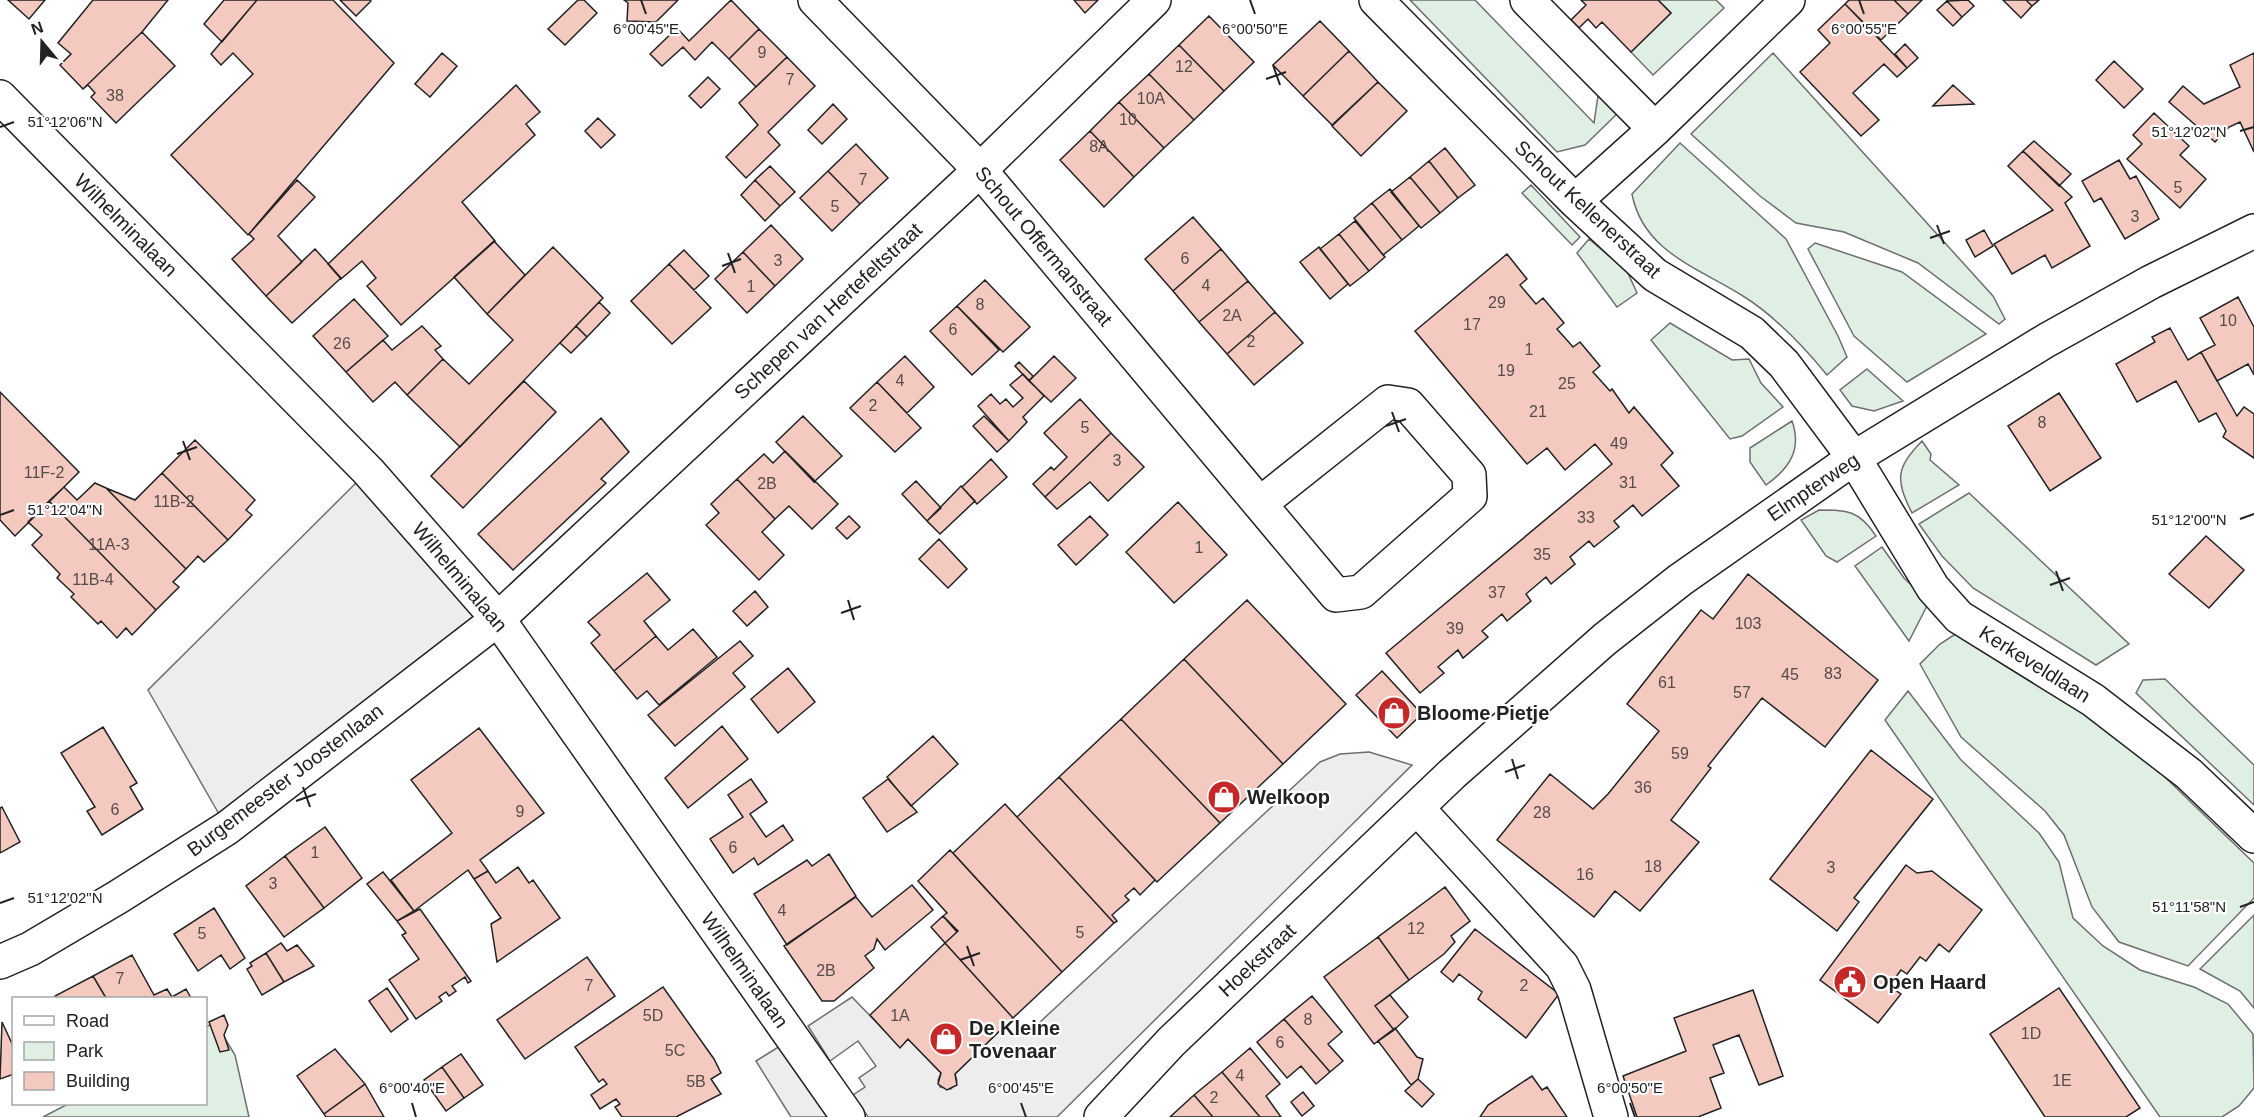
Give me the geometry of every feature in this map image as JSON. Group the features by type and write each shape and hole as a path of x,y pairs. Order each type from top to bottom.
{"street":[{"name":"Schout Offermanstraat","path":"815,0 980,170 1336,595 1361,592 1470,496 1469,476 1408,405 1388,402 1261,503"},
{"name":"Schepen van Hertefeltstraat","path":"498,618 980,170 1155,0"},
{"name":"Schout Kellenerstraat","path":"1376,0 1575,201 1655,275 1752,333 1784,364 1854,458"},
{"path":"1527,0 1654,129"},
{"path":"1575,201 1654,129 1788,0"},
{"name":"Wilhelminalaan","path":"0,97 368,471 498,618 848,1117"},
{"name":"Elmpterweg","path":"1417,808 1605,639 1680,580 1854,458 2047,340 2151,282 2254,231"},
{"name":"Kerkeveldlaan","path":"1854,458 1934,588 1959,617 2093,700 2189,774 2254,836"},
{"name":"Burgemeester Joostenlaan","path":"0,962 30,949 227,828 498,618"},
{"path":"1417,808 1562,966 1574,990 1611,1117"},
{"name":"Hoekstraat","path":"1101,1117 1197,1017 1417,808"}],"green space":[{"path":"1410,0 1475,0 1594,123 1599,89 1621,110 1585,145 1557,152"},
{"path":"1658,0 1716,0 1724,8 1653,75 1631,52 1671,13"},
{"path":"1773,53 1993,296 2005,319 1999,324 1918,263 1844,232 1796,223 1760,196 1691,134"},
{"path":"1680,143 1786,239 1847,357 1827,375 1778,322 1743,296 1675,256 1648,230 1638,214 1632,194"},
{"path":"1531,185 1580,237 1572,245 1522,193"},
{"path":"1589,239 1627,271 1637,293 1617,307 1577,253"},
{"path":"1815,243 1902,272 1986,334 1907,382 1854,336 1808,249"},
{"path":"1670,323 1732,360 1749,359 1761,383 1783,407 1742,436 1730,439 1651,340"},
{"path":"1867,369 1903,401 1874,411 1852,406 1840,390"},
{"path":"1792,421 1796,440 1792,457 1782,472 1766,485 1750,462 1750,448"},
{"path":"1922,441 1931,454 1930,460 1959,485 1912,513 1903,491 1901,474 1907,459"},
{"path":"1969,493 2129,644 2096,665 1973,588 1942,556 1919,524"},
{"path":"1819,510 1852,513 1864,521 1876,536 1837,562 1826,556 1801,520"},
{"path":"1882,547 1904,578 1929,602 1909,641 1855,566"},
{"path":"1957,633 2052,689 2139,752 2254,863 2254,898 2188,966 2119,942 2092,907 2064,835 2045,811 1961,737 1920,664 1940,644"},
{"path":"2165,679 2254,765 2254,805 2136,693 2143,680"},
{"path":"1908,691 1961,760 2039,833 2059,862 2073,918 2103,946 2140,970 2194,987 2228,1004 2253,1034 2254,1088 2239,1106 2222,1117 2160,1117 1885,720"},
{"path":"2254,915 2254,1008 2240,991 2200,969"},
{"path":"215,1022 235,1055 249,1117 43,1117 66,1105 207,1105 207,1026"}],"shaded area":[{"path":"368,471 498,619 227,828 148,690"},
{"path":"1369,752 1412,765 1057,1117 868,1117 853,1095 865,1087 859,1078 876,1066 858,1041 830,1061 808,1026 852,997 900,1047 908,1039 941,1073 938,1080 940,1087 951,1089 957,1081 955,1074 1013,1018 1025,1036 1320,762 1340,754"},
{"path":"780,1046 828,1117 791,1117 756,1061"}],"building":[{"path":"8,0 45,0 29,19"},
{"path":"93,0 168,0 142,32 83,89 60,65 71,54 58,43"},
{"path":"224,0 257,0 222,42 204,24"},
{"path":"257,0 333,0 394,63 248,235 171,155 253,74 233,53 221,65 211,54"},
{"path":"340,0 370,0 371,1 356,16"},
{"path":"578,0 584,0 597,13 565,45 548,29"},
{"path":"624,0 678,0 656,22 627,21 628,3"},
{"path":"731,0 759,29 729,59 712,42 695,60 683,47 662,66 650,54 677,28 689,41"},
{"path":"1074,0 1098,0 1085,13"},
{"path":"1581,0 1658,0 1671,13 1631,52 1602,22 1596,28 1588,19 1579,28 1571,20 1586,5"},
{"path":"1849,0 1894,0 1908,14 1881,40 1845,4"},
{"path":"1894,0 1922,0 1908,14"},
{"path":"1968,0 1974,6 1962,17 1947,1"},
{"path":"2003,0 2026,0 2032,6 2021,18"},
{"path":"2026,0 2039,0 2032,6"},
{"path":"1947,1 1962,17 1953,26 1937,10"},
{"path":"1845,4 1907,68 1897,77 1884,64 1853,93 1879,120 1861,136 1800,72 1830,43 1818,30"},
{"path":"1209,16 1254,62 1224,91 1179,45"},
{"path":"1320,21 1349,51 1303,96 1273,65"},
{"path":"759,29 787,57 756,87 729,59"},
{"path":"142,32 175,66 116,123 91,97 95,93 88,85 83,89"},
{"path":"1905,44 1918,58 1907,68 1895,54"},
{"path":"1179,45 1224,91 1194,120 1149,74"},
{"path":"1349,51 1378,82 1332,125 1303,96"},
{"path":"442,53 457,66 430,97 415,84"},
{"path":"2254,53 2254,152 2240,122 2229,127 2215,142 2169,102 2183,86 2204,104 2240,87 2230,65"},
{"path":"787,57 815,86 768,132 780,145 746,178 726,157 758,125 739,103"},
{"path":"2114,61 2143,89 2124,108 2096,80"},
{"path":"1149,74 1194,120 1164,148 1119,102"},
{"path":"708,77 720,89 701,108 689,96"},
{"path":"1378,82 1407,111 1361,156 1332,126"},
{"path":"516,85 540,112 526,124 535,135 462,202 495,241 401,325 367,286 376,278 362,261 341,279 328,264"},
{"path":"1953,85 1974,104 1933,106"},
{"path":"1119,102 1164,148 1134,177 1090,131"},
{"path":"833,104 847,119 822,144 808,130"},
{"path":"2154,113 2189,146 2180,155 2206,179 2180,208 2127,159 2142,144 2133,135"},
{"path":"598,118 615,135 601,148 585,131"},
{"path":"1090,131 1134,177 1104,207 1060,160"},
{"path":"2034,141 2071,174 2059,186 2023,151"},
{"path":"856,144 888,178 860,204 828,171"},
{"path":"1445,148 1475,185 1458,198 1429,161"},
{"path":"2023,151 2072,197 2065,203 2090,246 2052,268 2045,255 2012,274 1994,244 2053,210 2008,166"},
{"path":"2119,160 2130,179 2136,176 2159,219 2125,239 2101,198 2094,202 2082,181"},
{"path":"1429,161 1458,198 1440,213 1410,177"},
{"path":"770,166 795,192 780,206 755,180"},
{"path":"828,171 860,204 832,231 800,198"},
{"path":"1410,177 1440,213 1421,228 1391,192"},
{"path":"297,180 315,197 278,236 302,262 266,296 232,259 254,239 249,234"},
{"path":"755,180 780,206 765,221 741,195"},
{"path":"1390,189 1419,226 1402,240 1372,203"},
{"path":"1372,203 1402,240 1383,255 1354,218"},
{"path":"1193,217 1221,249 1173,291 1145,259"},
{"path":"1355,221 1385,257 1369,271 1339,234"},
{"path":"771,225 803,259 775,286 743,252"},
{"path":"1984,230 1993,246 1975,257 1966,240"},
{"path":"1339,234 1369,271 1350,286 1320,249"},
{"path":"494,241 525,275 487,314 454,277"},
{"path":"553,247 603,298 460,447 407,395 443,359 469,384 513,340 487,314"},
{"path":"1319,247 1348,284 1330,299 1300,262"},
{"path":"315,249 341,278 292,323 266,296"},
{"path":"1221,249 1248,281 1199,322 1173,291"},
{"path":"684,250 709,276 694,290 669,264"},
{"path":"743,252 775,286 747,313 715,279"},
{"path":"1507,254 1527,279 1520,285 1536,304 1543,298 1564,323 1557,329 1573,347 1580,342 1600,366 1593,372 1610,391 1612,389 1629,413 1634,407 1673,453 1661,465 1679,486 1642,516 1633,505 1614,521 1619,527 1594,547 1589,541 1570,557 1575,564 1551,584 1546,577 1526,594 1531,601 1507,621 1502,614 1482,631 1488,637 1463,658 1458,650 1438,667 1444,673 1420,693 1386,653 1612,464 1595,444 1565,470 1547,448 1527,464 1415,331"},
{"path":"669,264 711,308 672,344 631,301"},
{"path":"985,280 1030,327 1003,352 957,306"},
{"path":"1248,281 1275,312 1227,354 1199,322"},
{"path":"2238,297 2254,327 2254,375 2248,364 2217,381 2201,352 2215,345 2200,318"},
{"path":"354,299 388,336 346,372 313,336"},
{"path":"599,302 610,313 587,337 576,326"},
{"path":"957,306 999,350 972,375 930,331"},
{"path":"1275,312 1303,343 1254,385 1227,354"},
{"path":"422,326 441,346 435,350 443,359 407,395 395,382 373,402 346,372 383,340 392,350"},
{"path":"576,326 587,337 571,353 560,343"},
{"path":"2170,328 2188,360 2201,352 2237,416 2244,407 2254,414 2254,458 2223,437 2226,431 2216,413 2199,422 2176,381 2137,402 2116,364 2155,342 2152,337"},
{"path":"905,356 934,387 907,413 877,382"},
{"path":"1054,356 1076,378 1051,402 1029,381"},
{"path":"1019,362 1033,376 1029,381 1015,366"},
{"path":"1023,374 1044,396 1023,417 1027,422 1009,441 978,406 991,394 1000,404 1006,399 1013,407 1023,398 1010,385"},
{"path":"524,381 556,412 463,508 431,476"},
{"path":"877,382 921,428 895,452 850,408"},
{"path":"0,392 79,472 15,536 0,520"},
{"path":"2059,393 2101,458 2050,491 2008,426"},
{"path":"1080,399 1111,433 1045,497 1033,484 1051,467 1054,470 1067,457 1044,433"},
{"path":"803,416 842,456 814,482 776,442"},
{"path":"984,416 1009,441 997,452 973,426"},
{"path":"601,418 629,452 601,479 606,483 513,570 478,534"},
{"path":"1111,433 1144,467 1108,501 1090,482 1057,509 1045,497"},
{"path":"195,440 255,500 246,510 252,515 228,540 162,473"},
{"path":"785,451 838,504 812,529 789,506 775,519 737,479 764,454 773,463"},
{"path":"991,459 1007,477 977,504 962,487"},
{"path":"162,473 228,540 204,562 198,556 186,569 106,488 135,500"},
{"path":"737,479 775,519 762,532 784,555 759,580 706,525 719,513 711,504"},
{"path":"916,481 941,508 927,521 902,494"},
{"path":"95,483 106,488 186,569 173,582 179,587 156,610 49,501 64,487 77,500"},
{"path":"961,486 975,501 940,534 927,521"},
{"path":"49,501 156,610 132,635 126,628 117,638 101,621 98,624 71,597 74,594 57,578 60,574 32,545 42,535 28,522"},
{"path":"1178,502 1227,555 1174,603 1126,552"},
{"path":"849,516 860,527 847,539 836,528"},
{"path":"1090,516 1108,535 1076,565 1058,545"},
{"path":"2206,536 2244,570 2209,608 2169,574"},
{"path":"939,539 967,569 948,588 919,559"},
{"path":"647,573 670,600 644,621 656,636 614,671 591,643 600,635 588,622"},
{"path":"1748,574 1878,680 1825,747 1762,698 1708,766 1711,768 1671,820 1699,842 1640,911 1615,891 1594,917 1497,840 1550,774 1593,809 1608,794 1659,731 1627,704 1701,610 1713,619"},
{"path":"755,591 768,607 747,626 733,611"},
{"path":"1247,600 1346,704 1283,764 1184,659"},
{"path":"693,629 717,657 659,705 647,691 637,699 614,671 656,636 668,650"},
{"path":"740,641 753,656 733,673 745,687 675,746 648,715"},
{"path":"1184,659 1283,764 1220,823 1121,719"},
{"path":"788,668 815,702 778,733 751,699"},
{"path":"1382,671 1422,714 1397,738 1356,695"},
{"path":"1121,719 1220,823 1157,882 1059,777"},
{"path":"722,726 748,759 688,808 665,778"},
{"path":"103,727 137,783 130,787 143,809 102,835 87,811 95,807 61,753"},
{"path":"479,728 544,813 480,860 488,871 474,879 468,870 414,911 391,880 452,833 411,780"},
{"path":"933,736 958,764 911,806 887,777"},
{"path":"1871,750 1933,799 1854,898 1859,902 1837,931 1770,879"},
{"path":"1059,777 1155,880 1140,895 1134,888 1125,896 1129,900 1112,915 1117,921 1114,923 1017,817"},
{"path":"751,779 767,802 750,814 766,837 783,825 793,840 758,865 754,858 733,873 710,839 743,817 728,795"},
{"path":"888,779 917,812 887,832 863,798"},
{"path":"1005,804 1114,923 1062,972 953,853"},
{"path":"2,807 20,842 0,853 0,808"},
{"path":"325,827 362,878 324,908 285,856"},
{"path":"950,850 1062,972 1013,1018 945,943 958,931 943,916 947,913 918,881"},
{"path":"829,854 856,896 787,945 754,894 807,860 812,866"},
{"path":"285,856 324,908 284,937 246,886"},
{"path":"1906,865 1917,873 1932,871 1982,910 1949,952 1939,944 1926,961 1920,957 1907,974 1901,970 1889,986 1901,994 1878,1023 1820,980"},
{"path":"518,867 529,883 533,880 560,918 497,962 491,924 501,918 474,879 488,871 496,883"},
{"path":"383,872 414,911 397,921 367,884"},
{"path":"912,885 933,910 885,950 877,939 874,949 865,956 874,968 834,1001 822,1001 784,946 856,897 872,917"},
{"path":"1445,887 1470,921 1451,936 1455,942 1444,954 1409,980 1378,937"},
{"path":"214,908 245,958 230,969 221,955 198,971 174,934"},
{"path":"420,909 471,981 468,983 465,977 452,986 456,991 449,996 446,992 439,997 442,1001 416,1019 389,980 419,959 402,935 406,933 397,921"},
{"path":"943,916 957,932 945,943 931,927"},
{"path":"1475,929 1559,994 1526,1038 1478,999 1482,992 1459,974 1453,982 1441,972"},
{"path":"1378,937 1409,980 1375,1006 1394,1030 1374,1044 1324,977"},
{"path":"281,943 287,951 297,945 314,966 284,982 266,953"},
{"path":"945,943 1013,1018 955,1074 957,1085 947,1090 938,1084 941,1073 908,1039 900,1048 870,1015"},
{"path":"266,953 284,982 262,995 247,969 252,966 250,963"},
{"path":"132,955 154,995 167,989 172,997 105,997 93,976"},
{"path":"587,957 615,996 525,1059 497,1020"},
{"path":"93,976 105,997 56,997"},
{"path":"663,987 714,1059 721,1073 711,1079 721,1094 676,1117 622,1117 615,1107 620,1104 616,1099 600,1109 591,1095 607,1084 603,1079 599,1082 575,1047"},
{"path":"387,988 408,1019 391,1032 369,1001"},
{"path":"2059,988 2140,1108 2126,1117 2045,1117 1990,1034"},
{"path":"186,989 190,997 172,997"},
{"path":"1753,990 1783,1076 1759,1085 1739,1035 1713,1045 1724,1073 1710,1078 1721,1108 1698,1117 1637,1117 1623,1076 1686,1051 1674,1018"},
{"path":"1390,995 1408,1017 1394,1030 1375,1006"},
{"path":"1312,996 1342,1032 1328,1044 1343,1061 1330,1072 1284,1019"},
{"path":"224,1015 228,1025 224,1035 229,1050 220,1052 209,1022"},
{"path":"1284,1019 1330,1072 1316,1084 1301,1066 1287,1078 1257,1042"},
{"path":"2,1022 12,1044 12,1075 0,1079"},
{"path":"1395,1028 1417,1057 1423,1059 1418,1079 1411,1085 1378,1041"},
{"path":"1250,1048 1280,1084 1266,1096 1281,1117 1260,1117 1222,1072"},
{"path":"335,1049 365,1084 324,1114 297,1076"},
{"path":"461,1054 483,1085 464,1098 442,1067"},
{"path":"442,1067 464,1098 446,1111 424,1080"},
{"path":"1222,1072 1260,1117 1213,1117 1194,1095"},
{"path":"1532,1076 1542,1090 1547,1087 1567,1117 1480,1117 1488,1105"},
{"path":"1418,1079 1434,1094 1422,1107 1405,1091"},
{"path":"365,1084 384,1117 326,1117 324,1114"},
{"path":"1303,1092 1314,1106 1302,1116 1291,1102"},
{"path":"1194,1095 1213,1117 1170,1117"}],"place":[{"name":"Bloome Pietje","path":"1394,713"},
{"name":"Welkoop","path":"1224,797"},
{"name":"Open Haard","path":"1850,982"},
{"name":"De Kleine Tovenaar","path":"946,1039"}]}
